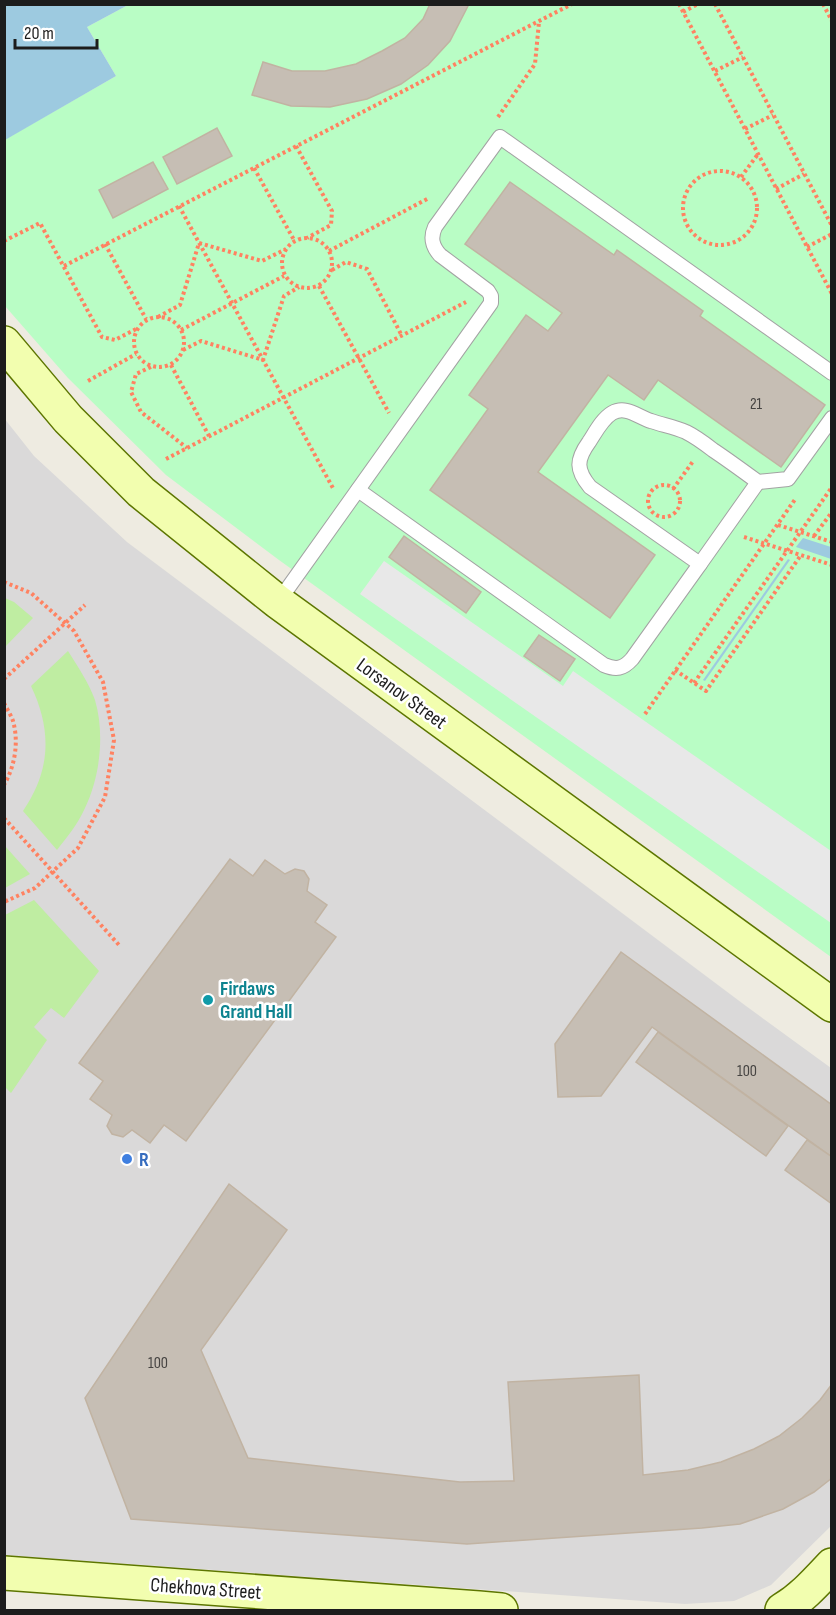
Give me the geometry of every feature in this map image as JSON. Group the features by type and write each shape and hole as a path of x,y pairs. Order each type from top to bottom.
{"main road":[{"name":"Lorsanov Street","path":"4,343 68,419 141,492 278,602 831,1005"},
{"path":"782,1611 810,1589 831,1565"},
{"name":"Chekhova Street","path":"4,1573 489,1610"}],"lane":[{"path":"278,602 491,303 488,291 434,249 432,234 500,137 831,373"},
{"path":"700,564 590,487 583,478 579,468 579,458 604,421 612,413 620,410 630,411 648,420 684,431 758,482 788,479 831,418"},
{"path":"358,490 603,665 620,668 632,659 758,482"}],"path":[{"path":"64,266 572,4"},
{"path":"679,4 831,294"},
{"path":"683,12 698,4"},
{"path":"715,4 831,226"},
{"path":"823,4 831,21"},
{"path":"500,137 489,130 535,64 539,22"},
{"path":"715,71 743,57"},
{"path":"745,129 773,115"},
{"path":"297,146 332,211 331,225 306,238"},
{"path":"741,177 758,154"},
{"path":"254,168 294,240"},
{"path":"713,171 728,171 741,177 751,188 757,201 756,216 750,229 740,239 727,245 712,244 698,239 688,228 683,215 683,200 688,186 699,176 713,171"},
{"path":"776,189 804,174"},
{"path":"329,251 434,196 449,207"},
{"path":"179,206 338,496"},
{"path":"4,242 40,223 102,338 115,340 138,328"},
{"path":"807,247 831,234"},
{"path":"306,238 315,239 323,244 329,251 332,261 327,279 319,286 309,289 290,283 284,276 281,266 286,249 294,240 306,238"},
{"path":"199,243 262,261 286,249"},
{"path":"158,317 180,305 199,243"},
{"path":"105,244 146,319"},
{"path":"331,270 346,262 367,269 402,336"},
{"path":"181,330 284,276"},
{"path":"319,286 393,419"},
{"path":"263,360 284,296 299,287"},
{"path":"166,459 466,302"},
{"path":"158,317 175,322 184,340 183,350 178,358 171,365 161,368 151,367 142,362 133,345 138,328 146,319 158,317"},
{"path":"183,350 201,340 263,360"},
{"path":"88,381 136,354"},
{"path":"171,365 209,436"},
{"path":"151,367 136,374 131,392 141,412 187,448"},
{"path":"673,489 705,444"},
{"path":"661,486 673,489 678,493 680,499 677,511 666,517 654,514 648,504 651,492 655,487 661,486"},
{"path":"694,683 831,487"},
{"path":"645,714 802,489"},
{"path":"814,536 831,512"},
{"path":"778,525 831,542"},
{"path":"724,531 831,565"},
{"path":"675,670 706,691 801,555"},
{"path":"4,582 31,593 74,632 103,682 114,740 105,797 78,849 35,888 4,902"},
{"path":"4,679 85,605"},
{"path":"4,704 13,720 16,747 11,773 4,785"},
{"path":"4,819 119,945"}],"shaded area":[{"path":"4,418 34,456 127,542 831,1068 831,1526 771,1585 734,1601 685,1604 5,1555"},
{"path":"384,561 563,686 573,671 831,851 831,923 360,594"}],"green space":[{"path":"128,5 831,5 831,957 279,560 166,475 68,378 5,306 4,140 116,76 87,27"},
{"path":"5,598 14,602 33,618 5,647"},
{"path":"68,651 95,700 100,741 97,769 90,796 79,819 57,850 23,811 39,780 45,750 43,718 31,686"},
{"path":"5,846 30,874 4,888"},
{"path":"34,900 99,971 64,1018 51,1008 34,1027 47,1040 11,1093 4,1086 5,915"}],"water":[{"path":"5,4 128,5 87,27 116,76 5,140"},
{"path":"803,538 831,547 831,559 796,547"},
{"path":"788,559 790,560 705,681 703,680"}],"building":[{"path":"430,4 469,4 450,41 428,65 401,84 367,99 330,107 291,106 252,95 263,62 292,71 325,71 356,64 405,38 423,19"},
{"path":"217,128 232,156 177,184 163,157"},
{"path":"153,162 168,189 113,218 99,190"},
{"path":"510,182 614,255 617,250 703,311 700,316 825,405 781,467 658,380 644,400 608,375 538,472 655,555 610,618 430,490 488,409 469,395 526,315 548,331 562,313 465,244"},
{"path":"404,536 481,592 466,613 389,557"},
{"path":"539,635 575,659 560,681 524,656"},
{"name":"Firdaws Grand Hall","path":"230,859 253,876 265,860 285,874 295,869 304,871 309,879 307,891 327,905 315,922 336,937 186,1141 164,1125 150,1143 132,1130 123,1137 112,1134 107,1126 112,1115 90,1099 103,1081 79,1063"},
{"path":"621,952 832,1105 832,1157 652,1027 601,1096 558,1097 555,1044"},
{"path":"658,1032 788,1126 766,1156 636,1062"},
{"path":"807,1140 832,1157 832,1204 785,1170"},
{"path":"229,1184 287,1230 201,1350 248,1458 460,1482 514,1481 508,1382 639,1375 643,1475 688,1470 721,1462 754,1449 779,1436 802,1418 832,1384 832,1478 814,1492 783,1509 740,1524 467,1544 131,1519 85,1398"}],"place":[{"name":"Firdaws Grand Hall","path":"208,1000"},
{"name":"R","path":"127,1159"}]}
